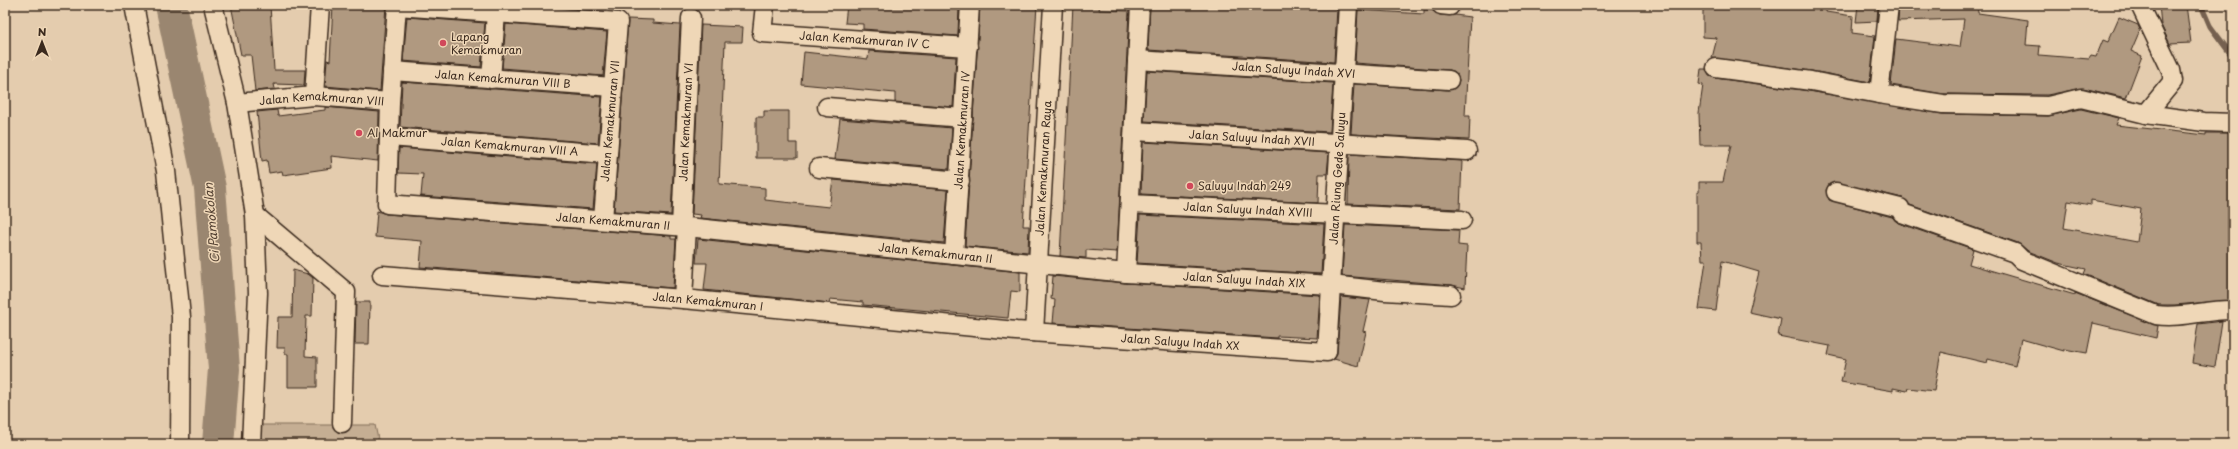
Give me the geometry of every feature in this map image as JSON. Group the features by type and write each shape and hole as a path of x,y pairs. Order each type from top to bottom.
{"street":[{"path":"134,5 166,171 181,317 180,444"},
{"path":"213,5 245,102 255,214 258,293 251,444"},
{"path":"314,96 320,5"},
{"path":"397,5 496,13 491,78"},
{"name":"Jalan Kemakmuran II","path":"397,5 390,102 387,204 684,226 1038,263"},
{"name":"Jalan Kemakmuran IV C","path":"766,5 762,33 968,47"},
{"name":"Jalan Kemakmuran IV","path":"954,255 960,181 970,5"},
{"name":"Jalan Kemakmuran Raya","path":"1034,332 1053,5"},
{"path":"1126,273 1140,5"},
{"name":"Jalan Riung Gede Saluyu","path":"1327,352 1342,73 1348,5"},
{"path":"1441,5 1450,6"},
{"path":"1879,94 1889,5"},
{"path":"2140,5 2171,70 2174,81 2146,114"},
{"name":"Jalan Kemakmuran VII","path":"496,13 618,22 603,220"},
{"name":"Jalan Kemakmuran VI","path":"683,299 691,18"},
{"name":"Jalan Saluyu Indah XVI","path":"1137,60 1449,80"},
{"path":"1716,68 1951,105 2048,106 2081,98 2146,114 2204,122 2233,123"},
{"name":"Jalan Kemakmuran VIII B","path":"392,72 613,87"},
{"name":"Jalan Kemakmuran VIII","path":"245,102 314,96 390,102"},
{"path":"827,107 963,118"},
{"name":"Jalan Saluyu Indah XVII","path":"1134,131 1467,151"},
{"name":"Jalan Kemakmuran VIII A","path":"389,137 607,154"},
{"path":"819,168 960,181"},
{"path":"1836,192 1900,208 1902,213 2015,253 2022,260 2156,315 2178,316 2221,310 2233,310"},
{"name":"Jalan Saluyu Indah XVIII","path":"1130,204 1462,220"},
{"path":"255,214 346,292 342,423"},
{"name":"Jalan Saluyu Indah XIX","path":"1038,263 1126,273 1331,285 1385,291 1451,295"},
{"name":"Jalan Kemakmuran I","path":"382,275 683,299 1034,332"},
{"name":"Jalan Saluyu Indah XX","path":"1034,332 1327,352"}],"shaded area":[{"path":"256,425 375,425 379,444 255,444"}],"building":[{"path":"231,5 270,5 274,70 305,70 304,85 274,84 275,89 255,91 251,55 241,55"},
{"path":"333,5 386,5 380,91 325,86 327,60 330,61"},
{"path":"847,5 959,5 958,36 863,29 863,24 845,23"},
{"path":"980,5 1037,5 1023,226 1029,226 1028,252 965,246"},
{"path":"1073,5 1100,5 1099,10 1129,11 1117,252 1086,250 1086,258 1060,256"},
{"path":"1150,5 1334,5 1334,8 1337,8 1334,62 1148,50"},
{"path":"1703,5 1827,5 1826,12 1853,16 1852,33 1875,36 1870,82 1812,71 1712,58 1717,38 1703,37"},
{"path":"1858,5 1878,5 1877,21 1856,22"},
{"path":"1899,5 1977,5 1978,13 2028,20 2026,45 2040,46 2039,55 2089,59 2091,56 2096,57 2103,40 2108,42 2119,17 2138,25 2140,30 2131,51 2142,56 2126,98 2083,88 2047,95 1944,94 1891,85 1896,39 1960,47 1964,19 1898,21"},
{"path":"2159,5 2186,5 2191,43 2170,44 2161,25"},
{"path":"1358,10 1424,14 1424,10 1432,10 1440,15 1470,17 1465,116 1470,116 1469,140 1351,134 1354,84 1448,90 1457,86 1459,80 1455,72 1450,70 1355,63"},
{"name":"Lapang Kemakmuran","path":"407,17 485,23 481,67 403,61"},
{"path":"628,19 653,20 653,23 680,25 671,215 614,211"},
{"path":"506,24 607,32 603,76 502,68"},
{"path":"701,25 743,27 742,42 725,42 719,184 765,188 765,200 829,207 833,180 948,190 944,243 700,218 701,215 692,214"},
{"path":"869,51 956,57 953,107 895,102 895,93 801,84 804,52 868,59"},
{"path":"1701,69 1706,69 1709,76 1715,78 1809,91 1941,114 2048,116 2081,109 2119,118 2116,125 2206,135 2206,133 2233,133 2233,300 2159,305 2084,274 2086,269 2058,263 2028,251 2018,243 1910,205 1903,198 1834,182 1829,184 1826,190 1829,200 1892,217 1898,223 1973,249 1969,264 2075,295 2075,293 2158,326 2156,338 2093,323 2087,353 2064,349 2064,351 2021,339 2015,366 1988,359 1987,363 1941,352 1934,391 1908,388 1907,391 1893,388 1893,391 1841,382 1846,359 1828,355 1830,346 1778,336 1781,319 1749,312 1759,272 1722,261 1716,311 1699,309 1706,260 1702,260 1701,242 1697,242 1697,192 1699,192 1699,182 1723,182 1731,145 1700,145 1699,113 1703,85 1699,84","holes":["2091,200 2141,209 2137,242 2064,228 2068,201 2091,205"]},
{"path":"1147,71 1333,83 1330,132 1144,121"},
{"path":"402,82 602,97 598,143 400,127"},
{"path":"325,107 379,112 378,161 331,156 332,168 283,175 282,171 269,173 267,160 262,161 257,112 277,110 278,116 325,110"},
{"path":"764,111 789,111 789,143 797,143 797,158 756,158 756,117 764,117"},
{"path":"840,119 952,128 949,169 835,159"},
{"path":"1143,142 1329,153 1327,174 1319,174 1318,203 1141,194"},
{"path":"399,148 597,164 593,209 421,196 423,174 398,173"},
{"path":"1349,154 1462,161 1460,209 1348,204"},
{"path":"377,211 386,214 671,236 671,239 676,239 673,288 420,267 422,241 375,237"},
{"path":"1140,215 1324,224 1321,274 1137,263"},
{"path":"1345,225 1459,230 1458,245 1467,246 1465,288 1452,285 1342,276"},
{"path":"698,239 1020,272 1020,292 1011,291 1008,318 863,305 863,302 830,299 829,303 704,290 707,263 696,263"},
{"path":"293,270 308,274 313,278 312,316 306,316 305,356 317,357 317,387 288,387 288,354 285,354 285,348 277,348 278,317 292,317"},
{"path":"1053,276 1125,283 1320,295 1317,338 1277,336 1277,338 1053,323 1055,300 1051,299"},
{"path":"1341,297 1370,300 1363,331 1366,332 1358,366 1334,359 1337,353"},
{"path":"356,302 370,302 369,344 355,344"},
{"path":"2222,321 2215,367 2192,363 2198,324"}],"waterway":[{"name":"Ci Pamokolan","path":"171,5 210,188 224,369 218,444"},
{"path":"2201,5 2210,26 2233,57"}],"place":[{"name":"Lapang Kemakmuran","path":"443,43"},
{"name":"Al Makmur","path":"359,133"},
{"name":"Saluyu Indah 249","path":"1190,186"}]}
